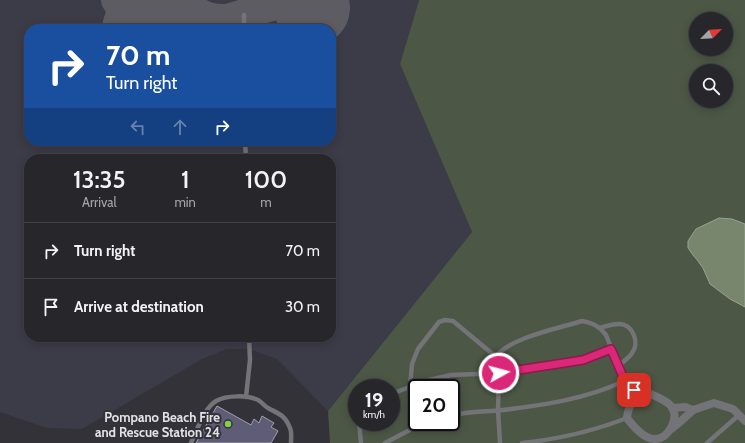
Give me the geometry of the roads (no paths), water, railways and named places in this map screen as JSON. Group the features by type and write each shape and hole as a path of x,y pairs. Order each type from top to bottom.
{"street":[{"path":"671,429 674,415 672,408 655,396 648,393 641,395 630,404 627,418 633,426 654,441 662,437 693,410 714,403 733,409 742,418"},
{"path":"672,408 686,407 693,410"}],"lane":[{"path":"244,15 244,24"},
{"path":"411,379 412,364 418,349 439,322 445,320 453,321 496,358 499,373 498,410 500,443"},
{"path":"496,358 506,348 524,339 582,321 592,323 600,328 606,335 627,386 641,395"},
{"path":"600,328 620,324 627,326 632,331 636,339 636,346 632,353 618,366"},
{"path":"246,397 250,360 249,342"},
{"path":"437,379 451,375 499,373 583,360 611,349"},
{"path":"460,415 555,403 612,387 624,381"},
{"path":"191,443 207,410 215,401 226,397 246,397 259,401 279,413 287,422 291,430 291,443"},
{"path":"522,443 580,434 627,418"},
{"path":"707,443 742,418"},
{"path":"360,431 361,443"},
{"path":"385,443 408,431"}],"place":[{"name":"Pompano Beach Fire and Rescue Station 24","path":"228,424"}]}
